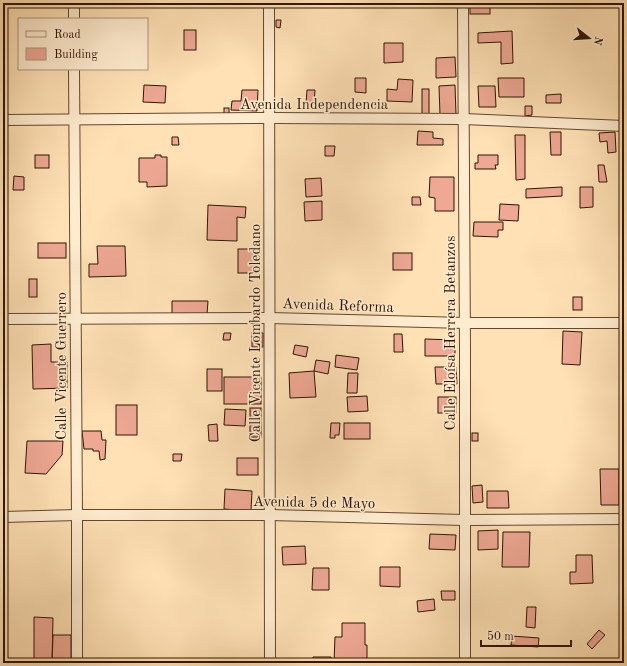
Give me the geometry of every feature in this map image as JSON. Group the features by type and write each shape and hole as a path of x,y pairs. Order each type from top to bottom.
{"street":[{"path":"74,3 74,18"},
{"name":"Calle Vicente Lombardo Toledano","path":"269,3 270,663"},
{"name":"Calle Eloísa Herrera Betanzos","path":"463,3 465,663"},
{"name":"Calle Vicente Guerrero","path":"74,70 73,120 76,318 77,663"},
{"name":"Avenida Independencia","path":"3,120 270,118 464,119 624,126"},
{"name":"Avenida Reforma","path":"3,319 270,318 465,323 624,323"},
{"name":"Avenida 5 de Mayo","path":"3,518 77,515 270,515 464,520 624,519"}],"building":[{"path":"152,3 169,3 168,6 151,6"},
{"path":"470,6 490,6 490,14 470,14"},
{"path":"276,20 281,20 280,28 276,27"},
{"path":"184,30 196,30 196,50 184,50"},
{"path":"512,31 513,63 501,64 501,42 478,43 478,33"},
{"path":"384,43 403,43 403,62 384,63"},
{"path":"455,57 456,77 436,78 436,58"},
{"path":"355,78 366,78 366,93 355,92"},
{"path":"498,78 524,78 524,97 499,97"},
{"path":"398,79 413,80 412,102 387,101 387,89 397,90"},
{"path":"144,85 166,86 165,103 143,102"},
{"path":"455,85 456,115 440,115 439,86"},
{"path":"478,86 495,86 496,107 479,107"},
{"path":"422,89 429,89 429,116 422,116"},
{"path":"242,90 258,90 257,111 231,110 232,101 241,101"},
{"path":"307,90 315,90 314,104 306,104"},
{"path":"561,94 561,103 546,103 546,95"},
{"path":"525,106 532,106 532,115 525,116"},
{"path":"224,108 229,108 229,115 224,115"},
{"path":"418,131 433,132 433,138 443,139 443,145 417,145"},
{"path":"550,132 561,132 561,155 551,155"},
{"path":"615,132 616,152 608,153 607,141 600,142 599,133"},
{"path":"515,135 525,135 525,179 516,180"},
{"path":"172,137 178,137 179,145 172,145"},
{"path":"325,146 335,146 334,156 325,156"},
{"path":"35,155 49,155 49,168 35,168"},
{"path":"155,155 167,157 167,186 147,187 147,182 139,182 139,158 155,158"},
{"path":"478,155 498,155 498,165 495,165 496,169 475,169 475,163 478,163"},
{"path":"598,165 604,165 607,182 599,182"},
{"path":"14,176 24,177 24,190 13,190"},
{"path":"430,177 454,177 454,211 435,211 435,198 429,197"},
{"path":"321,178 322,196 306,197 305,179"},
{"path":"562,187 562,196 526,198 526,189"},
{"path":"580,187 593,187 593,207 580,208"},
{"path":"412,197 420,197 421,205 412,205"},
{"path":"322,201 322,220 305,221 304,202"},
{"path":"500,204 519,205 518,221 499,220"},
{"path":"208,205 246,207 245,218 237,217 237,241 207,240"},
{"path":"622,207 624,207 624,217 622,217"},
{"path":"474,222 503,222 503,230 498,230 498,237 473,236"},
{"path":"38,243 66,243 66,258 38,258"},
{"path":"97,246 125,246 126,276 89,277 89,264 98,264"},
{"path":"238,249 255,249 255,273 238,273"},
{"path":"393,253 412,253 412,270 393,270"},
{"path":"29,279 37,279 37,297 29,297"},
{"path":"573,297 582,297 582,310 573,310"},
{"path":"172,301 208,301 207,314 172,314"},
{"path":"563,331 582,332 580,365 562,364"},
{"path":"252,332 263,333 263,347 252,347"},
{"path":"224,333 231,333 230,340 223,340"},
{"path":"394,334 402,334 403,352 394,352"},
{"path":"425,339 455,340 455,356 425,356"},
{"path":"51,344 51,362 67,362 67,388 33,389 32,345"},
{"path":"295,345 308,347 306,357 293,354"},
{"path":"336,355 359,358 357,370 335,367"},
{"path":"316,360 330,362 328,374 314,371"},
{"path":"435,367 456,367 457,384 436,384"},
{"path":"207,369 222,369 222,391 207,391"},
{"path":"314,371 316,397 290,398 289,373"},
{"path":"348,373 358,373 357,393 347,393"},
{"path":"224,377 261,377 261,404 224,404"},
{"path":"367,396 368,411 348,412 347,397"},
{"path":"438,397 456,397 456,413 438,413"},
{"path":"116,405 137,405 137,435 116,435"},
{"path":"250,408 261,408 261,437 250,437"},
{"path":"225,409 246,410 245,426 224,425"},
{"path":"331,423 340,423 339,435 335,435 335,438 330,438"},
{"path":"344,423 370,423 370,439 344,439"},
{"path":"217,424 218,441 209,441 208,425"},
{"path":"82,431 101,431 102,440 106,440 105,459 100,460 99,451 84,449"},
{"path":"472,433 478,433 478,441 472,441"},
{"path":"27,441 63,441 62,455 46,474 25,473"},
{"path":"173,454 182,454 181,461 173,461"},
{"path":"237,458 258,458 258,475 237,475"},
{"path":"600,469 619,469 619,505 601,505"},
{"path":"482,485 483,502 473,503 472,486"},
{"path":"225,489 252,491 251,511 224,509"},
{"path":"487,491 508,491 509,508 487,508"},
{"path":"498,530 498,549 478,550 478,531"},
{"path":"503,532 530,532 529,567 502,567"},
{"path":"430,534 456,535 455,550 429,549"},
{"path":"305,546 306,564 283,565 282,547"},
{"path":"576,555 592,555 593,583 570,584 570,572 576,572"},
{"path":"380,567 400,567 400,587 380,586"},
{"path":"313,568 329,568 329,590 312,590"},
{"path":"441,591 455,591 455,600 442,600"},
{"path":"434,599 435,610 418,612 417,601"},
{"path":"527,607 536,607 535,628 526,627"},
{"path":"34,617 53,618 52,663 34,663"},
{"path":"342,623 365,623 367,662 334,662 335,637 342,637"},
{"path":"599,630 605,635 592,649 587,644"},
{"path":"53,635 71,635 71,663 52,663"},
{"path":"512,636 539,638 538,647 511,645"},
{"path":"313,657 331,657 331,663 312,663"}]}
